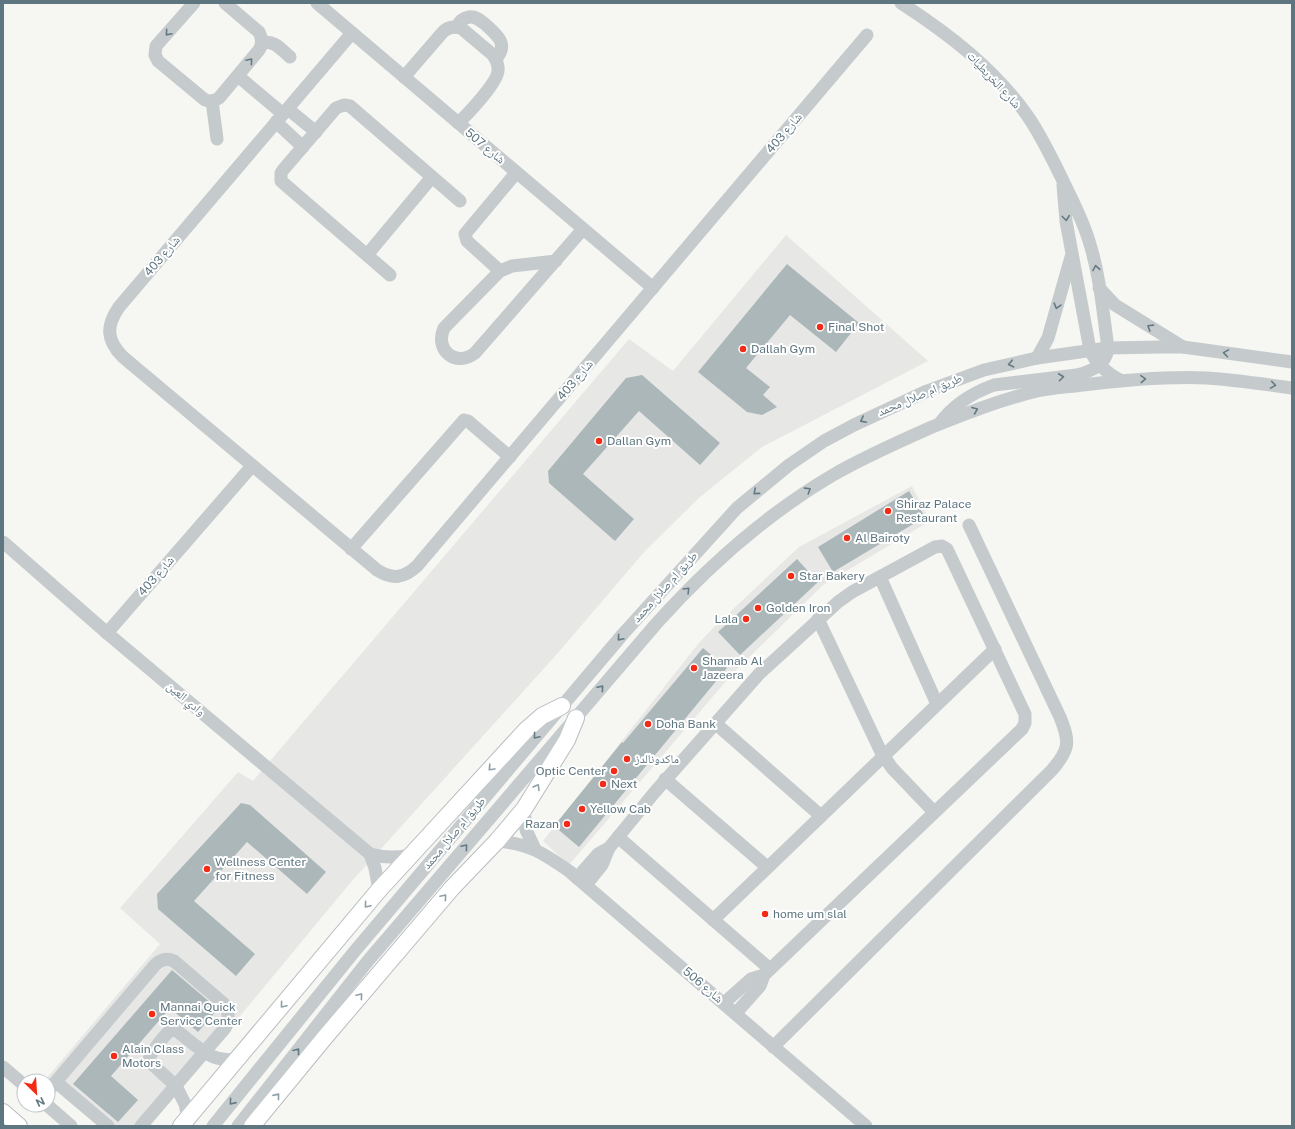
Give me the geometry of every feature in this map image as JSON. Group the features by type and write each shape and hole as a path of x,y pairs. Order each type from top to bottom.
{"main road":[{"path":"185,1122 410,854 526,730 542,716 562,706"},
{"path":"252,1126 326,1036 452,888 497,841 524,809 567,740 576,718"},
{"path":"3,1112 19,1126"}],"street":[{"path":"194,3 156,46 155,55 158,61 205,100 212,101 219,98 238,76 259,50 262,43 261,36 258,32 225,3"},
{"name":"شارع 507","path":"317,3 653,288"},
{"name":"شارع الخريطيات","path":"901,3 952,38 971,55 1003,87 1032,123 1046,146 1077,208 1094,256 1108,348"},
{"path":"456,27 464,19 469,17 474,17 479,20 495,33 501,41 501,51 496,59"},
{"path":"404,78 445,30 456,27 464,30 492,54 496,59 498,67 496,79 458,124"},
{"name":"شارع 403","path":"352,33 119,307 112,316 109,328 110,339 115,350 123,357 377,570 384,575 398,576 410,572 417,566 867,35"},
{"path":"262,43 268,42 274,44 290,57"},
{"path":"238,76 282,115 316,132"},
{"path":"212,101 217,139"},
{"path":"390,275 281,181 281,173 283,170 336,108 340,105 350,106 460,201"},
{"path":"282,115 303,147"},
{"path":"500,270 467,242 465,234 516,172"},
{"path":"367,255 432,177"},
{"name":"شارع الخريطيات","path":"1063,180 1066,221 1090,350 1096,361 1120,380"},
{"path":"556,261 512,266 500,270 444,328 441,337 443,347 448,354 462,359 475,353 556,261 583,229"},
{"path":"1038,358 1048,338 1072,256"},
{"path":"1099,288 1115,305 1184,348"},
{"path":"939,425 963,400 983,389 994,385 1085,373 1100,365 1104,361 1108,348"},
{"name":"طريق ام صلال محمد","path":"212,1126 354,952 633,623 737,508 790,465 824,441 849,427 927,391 984,370 1038,358 1108,348 1184,348 1292,362"},
{"name":"طريق ام صلال محمد","path":"238,1126 367,962 682,595 738,542 787,504 833,475 867,456 998,401 1039,391 1120,380 1165,378 1206,378 1252,382 1292,388"},
{"path":"351,549 464,420 468,421 510,457"},
{"name":"شارع 403","path":"108,633 252,466"},
{"path":"773,1046 1047,776 1063,758 1066,745 1066,732 1060,716 969,525"},
{"name":"وادي العين","path":"3,542 108,633 370,854 394,858 410,854"},
{"path":"581,882 602,865 609,848 618,837 666,779 759,674 818,619 852,592 935,547 945,547 949,552 1025,714 1025,723 1022,729 767,972 760,986 736,1013"},
{"path":"880,577 937,704"},
{"path":"818,619 884,756 892,768 934,812"},
{"path":"713,920 995,649"},
{"path":"715,723 821,816"},
{"path":"666,779 767,867"},
{"path":"524,809 526,830 535,849"},
{"path":"618,837 713,920 767,972"},
{"name":"شارع 506","path":"497,841 535,849 561,865 736,1013 866,1126"},
{"path":"370,854 375,868 379,890"},
{"path":"56,1081 155,965 166,959 174,961 221,1001 227,1008 229,1018 225,1028 141,1126"},
{"path":"724,1003 751,979 767,972"},
{"path":"185,1122 185,1104 176,1086 149,1060 150,1055 168,1033 172,1030 177,1031 204,1053 212,1057 221,1060 239,1058"},
{"path":"3,1067 16,1078"},
{"path":"56,1089 108,1126"},
{"path":"56,1113 71,1126"}],"shaded area":[{"path":"786,235 928,361 762,447 700,497 645,551 557,654 351,882 149,1126 105,1126 56,1087 56,1073 51,1073 160,944 120,908 238,772 253,781 629,339 673,371"},
{"path":"912,486 930,521 823,585 733,673 569,865 543,841 698,644 714,627 799,547"}],"building":[{"path":"787,264 859,323 836,352 790,315 746,368 770,387 763,395 777,407 762,415 747,412 698,372"},
{"path":"642,375 720,443 700,465 639,411 583,474 634,519 615,541 549,483 548,471 626,378"},
{"path":"909,491 925,517 833,572 818,547"},
{"path":"797,559 818,582 740,655 718,632"},
{"path":"703,648 727,668 579,847 554,826 622,742 623,743"},
{"path":"241,803 250,805 326,872 307,894 247,842 194,901 255,954 236,976 158,909 157,894"},
{"path":"172,970 218,1009 198,1032 170,1008 111,1076 138,1100 118,1122 73,1084"}],"place":[{"name":"Final Shot","path":"820,327"},
{"name":"Dallah Gym","path":"743,349"},
{"name":"Dallan Gym","path":"599,441"},
{"name":"Shiraz Palace Restaurant","path":"888,511"},
{"name":"Al Bairoty","path":"847,538"},
{"name":"Star Bakery","path":"791,576"},
{"name":"Golden Iron","path":"758,608"},
{"name":"Lala","path":"746,619"},
{"name":"Shamab Al Jazeera","path":"694,668"},
{"name":"Doha Bank","path":"648,724"},
{"name":"ماكدونالدز","path":"627,759"},
{"name":"Optic Center","path":"614,771"},
{"name":"Next","path":"603,784"},
{"name":"Yellow Cab","path":"582,809"},
{"name":"Razan","path":"567,824"},
{"name":"Wellness Center for Fitness","path":"207,869"},
{"name":"home um slal","path":"765,914"},
{"name":"Mannai Quick Service Center","path":"152,1014"},
{"name":"Alain Class Motors","path":"114,1056"}]}
